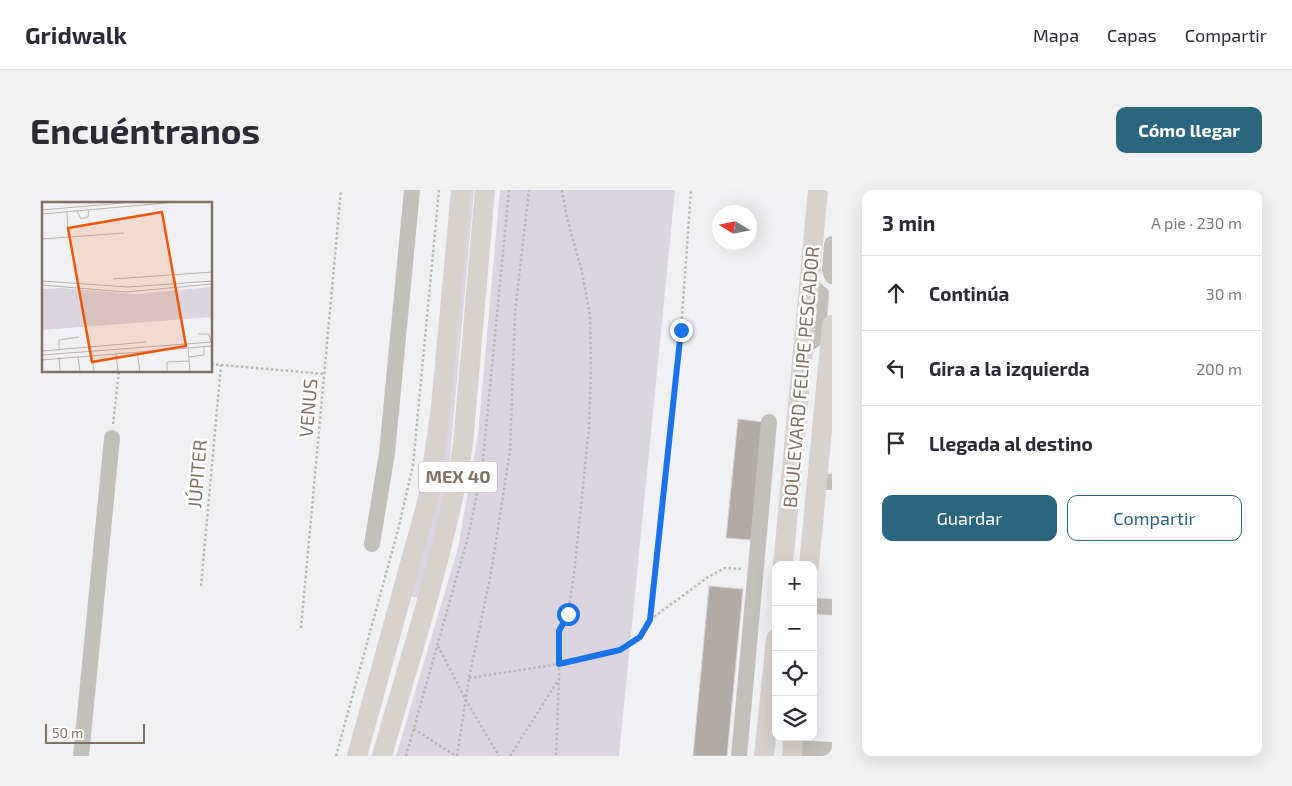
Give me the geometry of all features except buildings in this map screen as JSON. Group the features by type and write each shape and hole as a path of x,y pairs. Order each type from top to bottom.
{"main road":[{"path":"357,756 420,534 434,466 461,190"},
{"name":"MEX 40","path":"382,756 448,521 464,444 485,190"},
{"name":"BOULEVARD FELIPE PESCADOR","path":"783,561 818,190"},
{"name":"BOULEVARD FELIPE PESCADOR","path":"810,561 825,482 832,326"},
{"path":"786,536 788,561"},
{"path":"764,756 775,651"},
{"path":"386,655 408,662"}],"street":[{"path":"372,544 387,453 412,190"},
{"path":"832,244 830,266 832,276"},
{"path":"739,756 769,422"},
{"path":"80,756 112,438"},
{"path":"817,606 832,606"},
{"path":"793,747 832,750"}],"path":[{"name":"VENUS","path":"301,628 342,190"},
{"path":"336,756 398,530 413,465 439,190"},
{"path":"414,729 457,756 469,678 491,573 510,451 515,312 529,190"},
{"path":"556,756 559,631 568,614 574,574 589,428 591,369 590,315 562,190"},
{"path":"650,620 681,330 691,190"},
{"path":"212,364 325,374"},
{"name":"JÚPITER","path":"201,586 221,365"},
{"path":"112,438 119,372"},
{"path":"469,678 559,664 620,650 640,637 650,620 708,578 725,568 756,569"},
{"path":"437,645 466,702 499,756"},
{"path":"510,756 559,679"}],"shaded area":[{"path":"465,190 474,190 447,490 419,598 410,596"},
{"path":"500,190 675,190 619,756 396,756 458,548 478,435"}],"route":[{"path":"568,614 559,631 559,664 620,650 640,637 650,620 655,590 681,330"}]}
